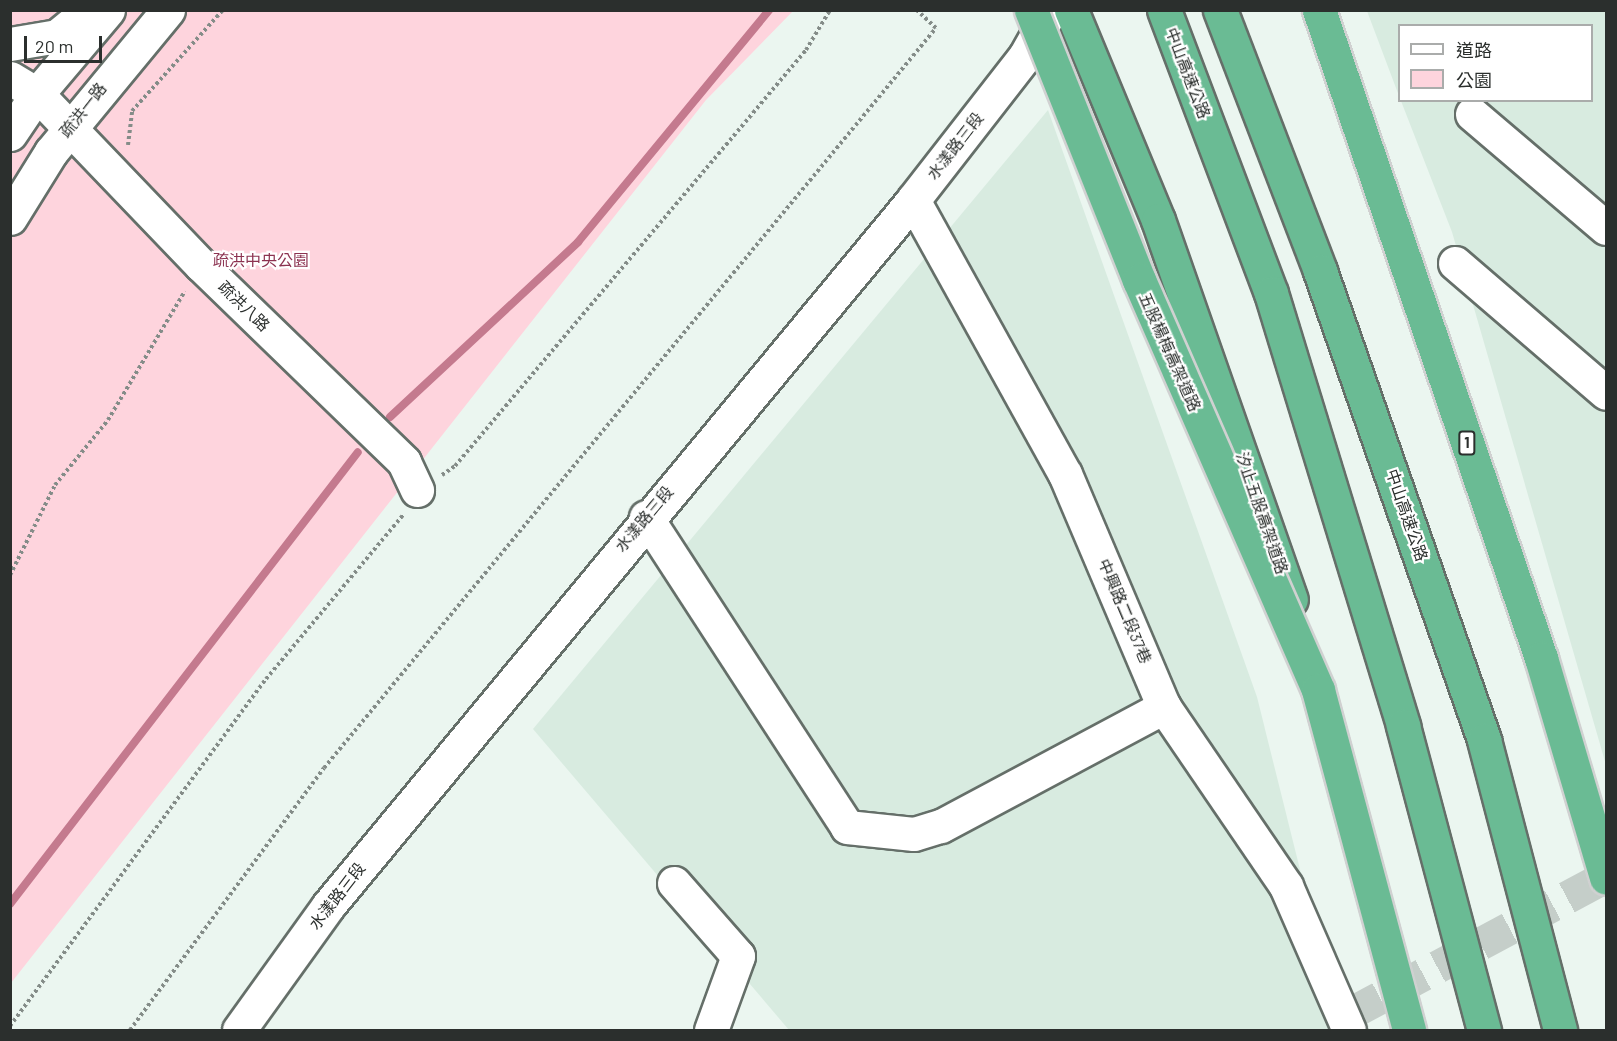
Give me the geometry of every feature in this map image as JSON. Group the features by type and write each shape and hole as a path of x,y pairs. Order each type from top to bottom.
{"highway":[{"name":"五股楊梅高架道路","path":"1031,10 1139,280 1318,690"},
{"name":"汐止五股高架道路","path":"1071,10 1158,220 1284,575 1318,690 1409,1030"},
{"name":"中山高速公路","path":"1164,10 1271,293 1403,726 1484,1030"},
{"name":"中山高速公路","path":"1220,10 1320,271 1484,740 1560,1030"},
{"name":"1","path":"1319,10 1541,658 1606,878"}],"street":[{"path":"10,44 57,36 89,10"},
{"path":"10,134 24,86 108,10"},
{"name":"疏洪一路","path":"10,218 68,129 168,10"},
{"name":"水漾路三段","path":"239,1030 328,906 646,517 913,200 1025,56 1051,10"},
{"name":"疏洪八路","path":"24,86 201,265 404,462 417,490"},
{"path":"1472,114 1606,228"},
{"name":"中興路二段37巷","path":"913,200 1065,474 1164,707 1286,886 1341,1023"},
{"path":"1455,263 1606,393"},
{"path":"646,517 847,827 914,834 941,826 1164,707"},
{"path":"674,883 738,956 711,1030"}],"path":[{"path":"128,150 126,131 132,111 223,10"},
{"path":"10,1026 266,679 411,506 417,490 455,466 798,59 830,10"},
{"path":"130,1030 324,768 936,28 917,10"},
{"path":"10,575 55,485 108,420 201,265"}],"shaded area":[{"path":"1367,11 1606,11 1606,765 1452,232 1401,102 1593,102 1593,24 1398,24 1398,93"},
{"path":"1048,110 1257,697 1340,1030 789,1030 533,729"}],"green space":[{"name":"疏洪中央公園","path":"11,11 793,11 706,100 11,983"}],"waterway":[{"path":"390,417 578,242 769,10"},
{"path":"10,904 358,452"}],"tunnel":[{"path":"1351,1013 1606,876"}]}
